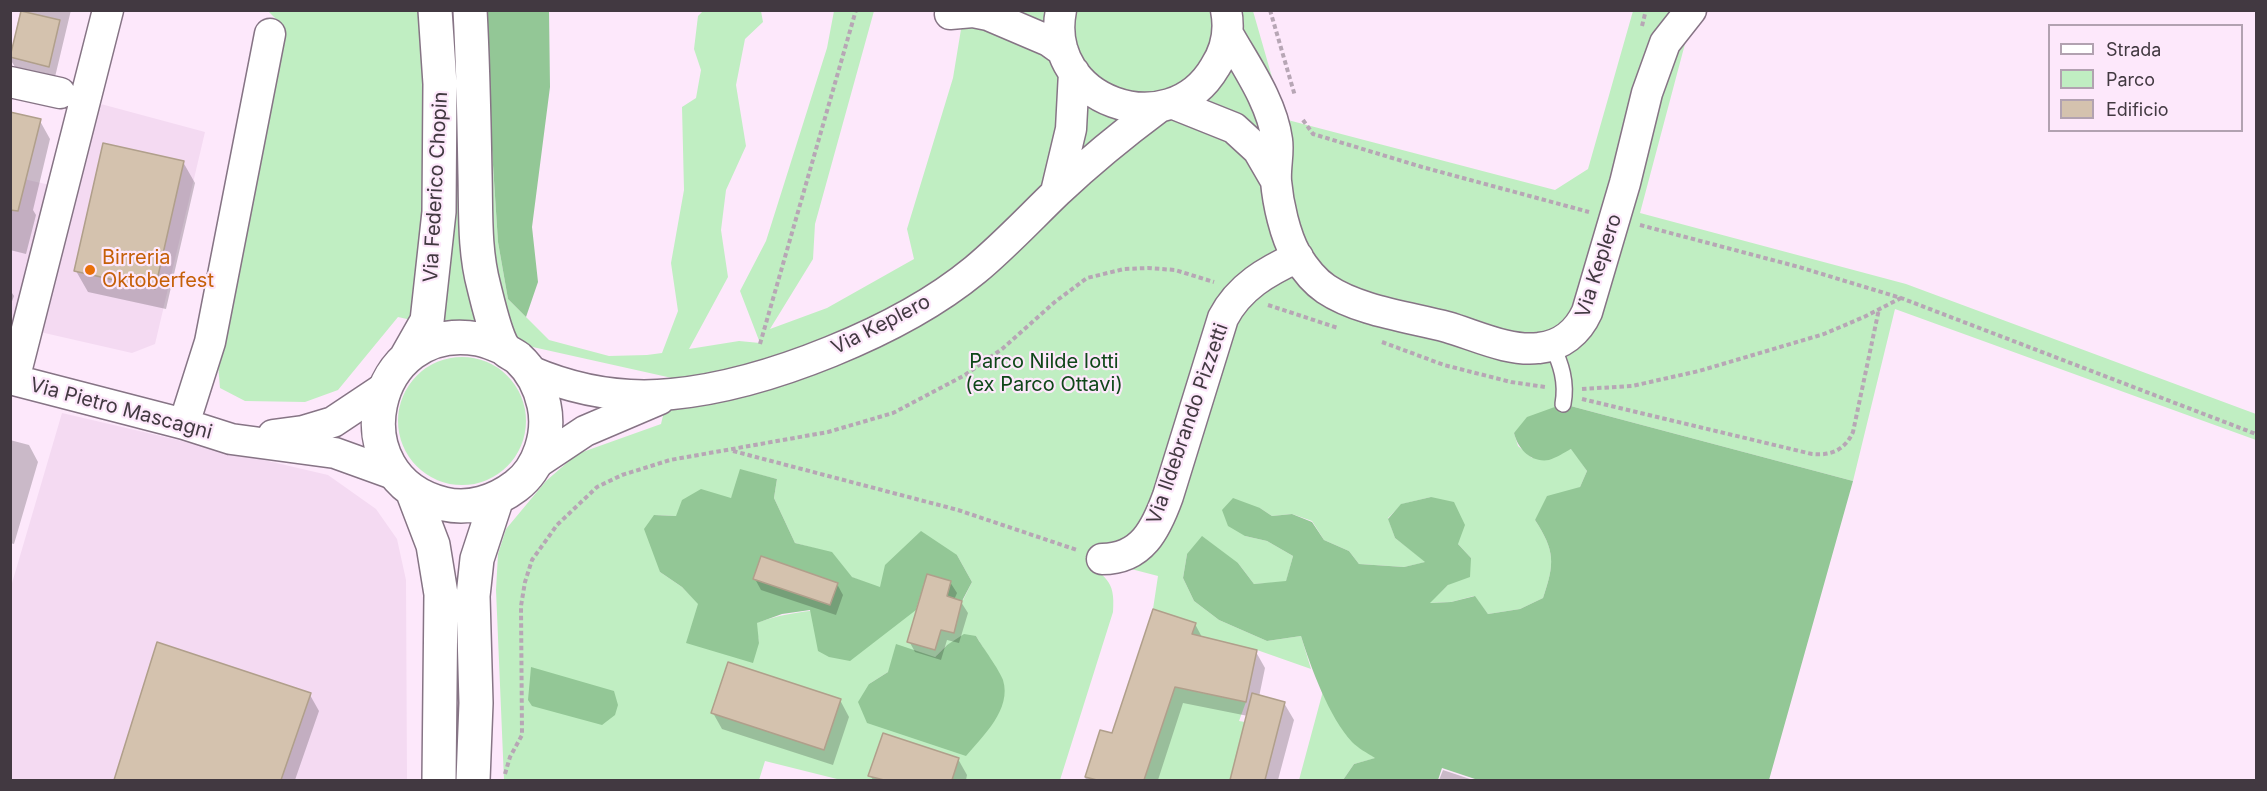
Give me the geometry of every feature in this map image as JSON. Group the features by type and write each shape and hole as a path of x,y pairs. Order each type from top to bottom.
{"main road":[{"name":"Via Federico Chopin","path":"406,358 427,321 439,212 440,84 435,10"},
{"name":"Via Federico Chopin","path":"470,10 478,260 490,311 504,348"},
{"name":"Via Federico Chopin","path":"404,483 432,501 453,506 476,505 497,498 518,485 534,465 544,443 546,418 542,393 530,371 518,358 504,348 479,339 453,337 428,344 406,358 393,371 384,388 378,410 378,433 384,455 404,483 433,545 441,594 439,780"},
{"path":"473,780 476,703 473,596 477,559 497,498"}],"street":[{"path":"12,380 108,10"},
{"path":"958,10 950,14 973,12 987,15 1049,41 1090,90 1111,103 1134,109 1166,106 1234,128 1258,150 1276,181"},
{"path":"1056,192 1071,129 1068,62 1060,34 1061,10"},
{"path":"1665,43 1673,10"},
{"name":"Via Keplero","path":"1276,181 1284,221 1293,248 1308,272 1325,288 1357,304 1512,347 1539,348 1552,345 1573,333 1581,323 1592,296 1602,221 1665,43 1691,10"},
{"path":"1227,22 1269,109 1277,140 1276,181"},
{"name":"Via Keplero","path":"671,394 725,385 778,371 819,356 901,317 944,292 975,270 1034,216 1056,192 1122,134 1166,106 1194,93 1210,76 1222,56 1227,22"},
{"path":"184,424 210,342 270,34"},
{"path":"10,82 60,93"},
{"name":"Via Ildebrando Pizzetti","path":"1102,559 1114,559 1134,552 1150,534 1168,496 1223,318 1230,305 1240,293 1264,274 1298,257"},
{"path":"530,371 558,383 582,389 612,393 671,394"},
{"name":"Via Pietro Mascagni","path":"12,380 184,424 231,440 335,453 404,483"},
{"name":"Via Pietro Mascagni","path":"231,440 303,431 333,422 384,388"},
{"path":"534,465 585,430 671,394"}],"lane":[{"path":"1552,345 1563,371 1564,396"}],"path":[{"path":"760,344 856,10"},
{"path":"1270,10 1298,104"},
{"path":"1301,114 1304,124 1313,134 1422,167 1592,212 1602,221 1799,267 1901,298 2256,434"},
{"path":"504,780 505,767 522,735 520,623 525,582 532,560 544,541 557,525 597,487 646,467 828,432 893,413 965,375 1002,349 1056,301 1087,278 1105,273 1148,268 1174,270 1221,284 1267,305 1347,331"},
{"path":"1564,396 1632,386 1699,371 1824,334 1901,298"},
{"path":"1381,342 1444,365 1564,396 1812,454 1833,453 1845,444 1854,432 1879,309"},
{"path":"729,450 958,510 1102,559"}],"shaded area":[{"path":"86,100 205,132 155,344 132,353 27,329 11,358 11,176 63,188"},
{"path":"62,413 328,475 376,509 397,539 406,580 407,780 11,780 10,590"}],"green space":[{"name":"Parco Nilde Iotti (ex Parco Ottavi)","path":"1694,10 1640,213 1906,284 2256,414 2256,440 1895,309 1853,481 1563,404 1514,433 1518,446 1532,458 1572,449 1587,471 1580,487 1535,520 1549,549 1550,575 1543,598 1520,609 1488,614 1474,596 1451,602 1429,603 1471,558 1458,544 1431,497 1402,504 1388,518 1395,538 1426,562 1404,567 1359,564 1349,551 1324,540 1312,521 1292,514 1272,516 1260,508 1245,536 1267,541 1293,556 1286,582 1254,584 1238,563 1187,554 1183,578 1194,601 1219,620 1267,641 1301,636 1311,669 1257,650 1197,636 1183,689 1246,702 1239,721 1245,722 1230,780 1144,780 1196,623 1153,609 1158,576 1085,557 1110,585 1113,612 1060,780 841,780 765,761 759,780 504,780 496,590 498,554 506,529 546,481 577,454 661,424 672,378 398,317 338,390 305,402 245,401 220,388 217,352 273,81 282,25 268,11 483,11 498,242 508,299 549,340 609,356 662,353 678,311 671,263 684,190 682,107 696,98 701,70 694,49 698,16 703,11 761,11 763,22 745,39 736,85 746,146 726,190 721,230 728,277 689,349 739,341 760,343 740,291 766,241 827,48 834,11 874,11 815,224 813,259 770,329 827,308 914,259 907,229 953,78 964,11 1253,11 1284,119 1555,190 1588,169 1633,11","holes":["741,470 777,479 774,498 795,543 832,553 851,577 880,588 957,555 972,582 963,600 951,581 927,574 916,610 835,609 776,617 756,623 759,643 699,604 682,587 660,572 654,515 676,516 731,499","976,636 990,659 869,684 888,672 935,657 947,645"]},
{"path":"483,11 549,11 550,87 532,227 538,282 526,317 508,299 498,242"},
{"path":"462,357 486,362 507,376 521,397 526,421 521,445 507,466 486,480 462,485 438,480 417,466 403,445 398,421 403,397 417,376 438,362"},
{"path":"1563,404 1853,481 1769,780 1478,780 1442,768 1438,780 1343,780 1354,764 1375,758 1352,742 1328,706 1301,636 1267,641 1219,620 1194,601 1183,578 1187,554 1202,536 1238,563 1254,584 1286,581 1293,556 1267,541 1245,536 1228,526 1222,510 1233,498 1260,508 1272,516 1292,514 1312,522 1324,540 1349,551 1359,564 1404,567 1425,562 1395,538 1388,519 1401,504 1431,497 1454,502 1465,525 1458,544 1471,558 1470,577 1448,585 1430,603 1451,602 1475,596 1488,614 1520,609 1543,598 1550,575 1549,549 1535,520 1547,496 1580,487 1587,471 1571,449 1549,460 1531,457 1522,449 1514,433 1527,417"},
{"path":"740,469 777,479 774,498 795,543 832,552 852,577 880,587 885,565 921,531 957,555 972,582 962,601 947,596 951,581 927,574 916,610 850,661 829,657 818,651 810,610 782,614 757,623 759,643 753,663 686,643 698,604 682,587 660,572 644,529 654,515 676,516 682,500 701,489 731,498"},
{"path":"964,634 976,636 1001,675 1005,691 1000,712 988,731 966,756 867,723 858,702 869,684 888,672 896,644 935,657 947,645"},
{"path":"531,667 614,691 618,705 615,715 602,725 532,706 528,700"},
{"path":"1323,691 1344,730 1357,744 1376,758 1354,764 1343,780 1299,780"}],"building":[{"path":"21,11 60,20 49,67 10,57"},
{"path":"10,112 41,119 18,211 10,210"},
{"path":"103,143 184,161 155,289 74,271"},
{"path":"761,556 838,583 830,605 753,579"},
{"path":"927,574 951,581 947,596 962,601 954,633 941,630 935,650 907,642"},
{"path":"1153,609 1196,623 1192,634 1257,650 1246,702 1175,687 1144,780 1097,780 1085,777 1100,730 1112,733"},
{"path":"157,642 311,693 281,780 114,780"},
{"path":"728,662 841,699 824,750 711,713"},
{"path":"1252,693 1285,702 1265,780 1230,780"},
{"path":"883,733 959,758 952,780 884,780 868,776"}],"place":[{"name":"Birreria Oktoberfest","path":"90,270"}]}
